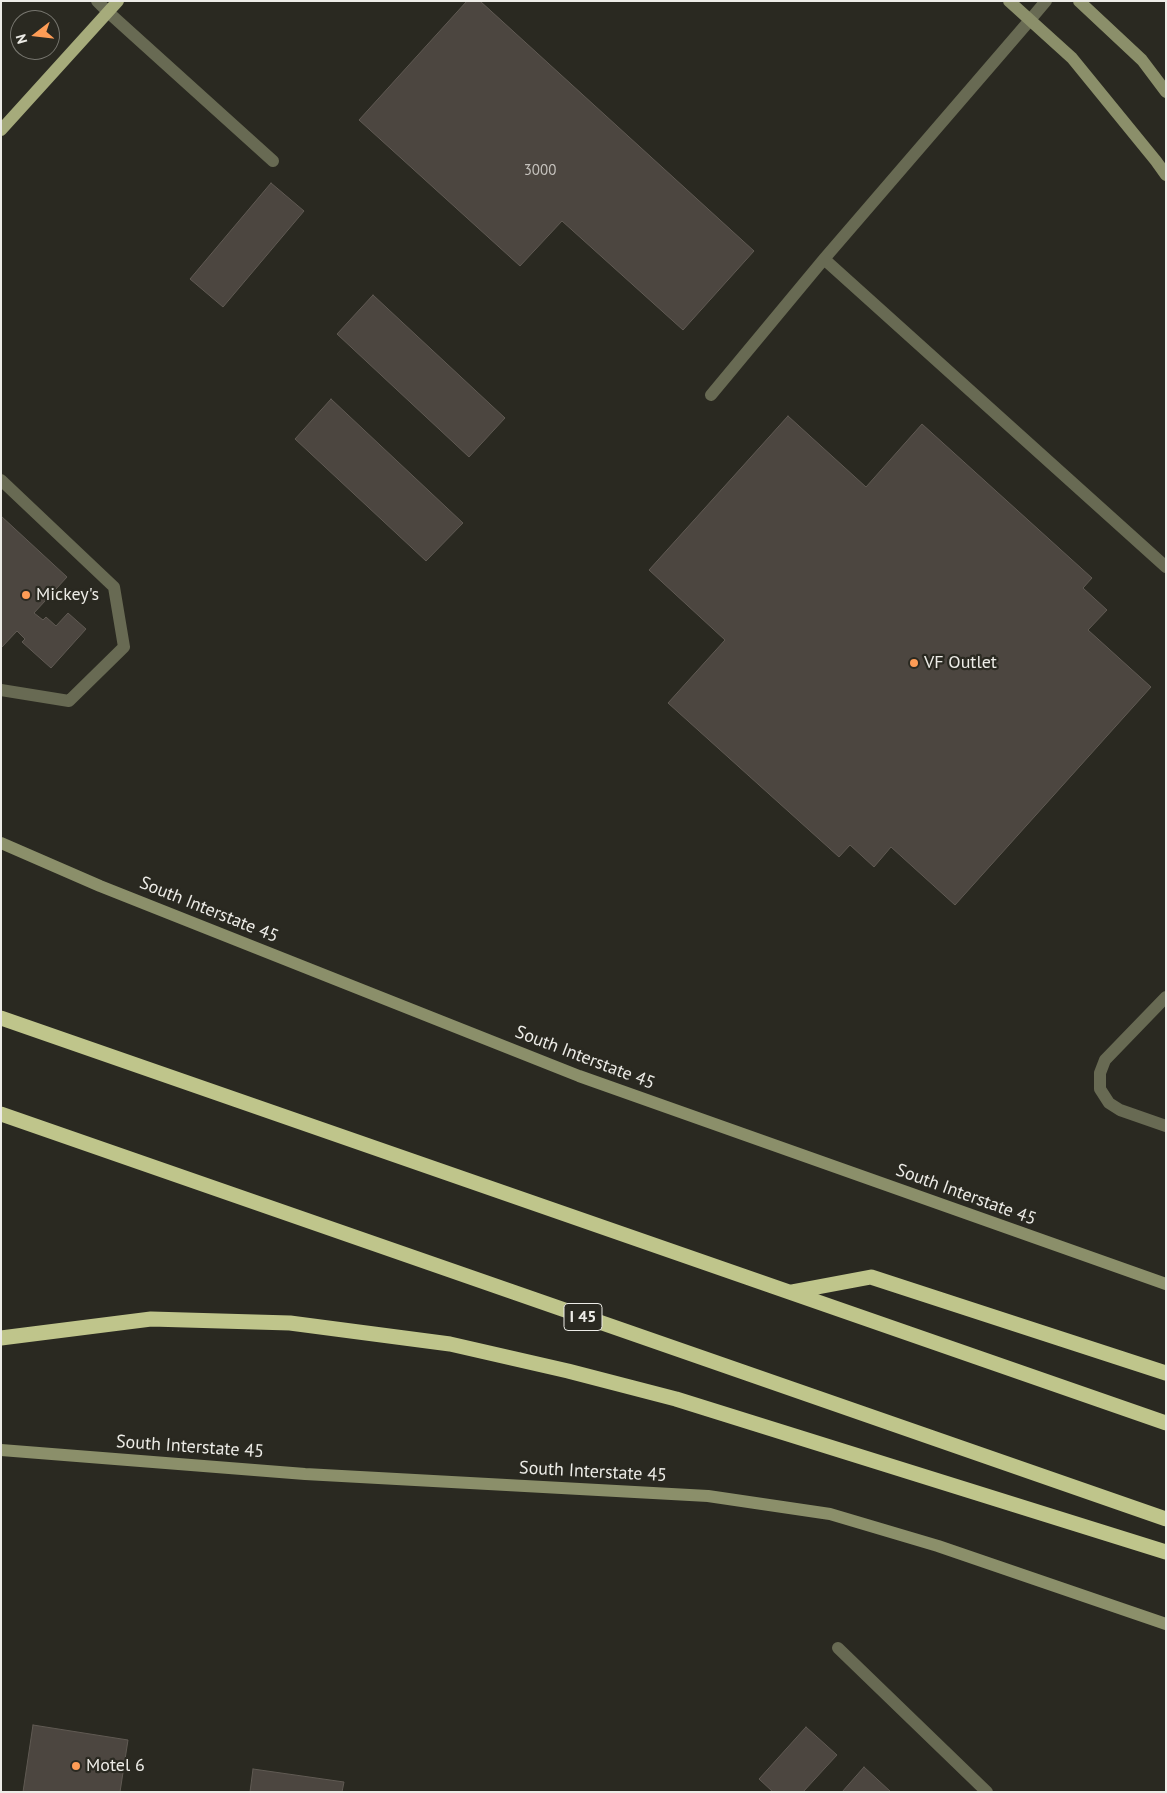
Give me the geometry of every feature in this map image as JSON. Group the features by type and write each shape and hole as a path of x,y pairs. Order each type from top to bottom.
{"highway":[{"path":"1,1018 1166,1423"},
{"name":"I 45","path":"1,1114 1166,1519"},
{"path":"790,1292 871,1277 1166,1373"},
{"path":"1,1338 151,1319 290,1323 450,1344 568,1371 676,1399 1166,1552"}],"main road":[{"path":"1,130 118,1"},
{"path":"1009,1 1072,58 1156,161 1166,176"},
{"path":"1079,1 1142,60 1166,92"},
{"name":"South Interstate 45","path":"1,843 100,886 579,1076 1166,1284"},
{"name":"South Interstate 45","path":"1,1450 315,1474 708,1496 830,1514 938,1546 1166,1624"}],"street":[{"path":"97,1 273,161"},
{"path":"711,396 824,259 1046,1"},
{"path":"824,259 1166,567"},
{"path":"1,480 114,587 124,647 68,701 1,690"},
{"path":"1166,997 1105,1060 1100,1073 1100,1089 1109,1103 1120,1110 1166,1126"},
{"path":"838,1648 987,1792"}],"building":[{"path":"467,1 480,1 754,251 683,330 562,221 520,266 359,120"},
{"path":"271,183 304,211 223,307 190,279"},
{"path":"373,295 505,418 469,457 337,334"},
{"path":"331,399 463,523 426,561 295,439"},
{"name":"VF Outlet","path":"788,416 866,487 922,424 1092,578 1083,588 1107,610 1088,630 1151,687 955,905 891,847 874,867 850,845 839,857 668,703 725,640 649,570"},
{"name":"Mickey's","path":"1,516 67,577 34,613 43,620 46,617 56,626 68,613 86,629 51,668 22,642 25,639 17,631 1,648"},
{"name":"Motel 6","path":"33,1725 128,1740 120,1792 23,1792"},
{"path":"806,1727 837,1755 803,1792 773,1792 759,1779"},
{"path":"864,1767 891,1792 842,1792"},
{"path":"253,1769 344,1782 342,1792 250,1792"}],"place":[{"name":"Mickey's","path":"26,595"},
{"name":"VF Outlet","path":"914,663"},
{"name":"Motel 6","path":"76,1766"}]}
